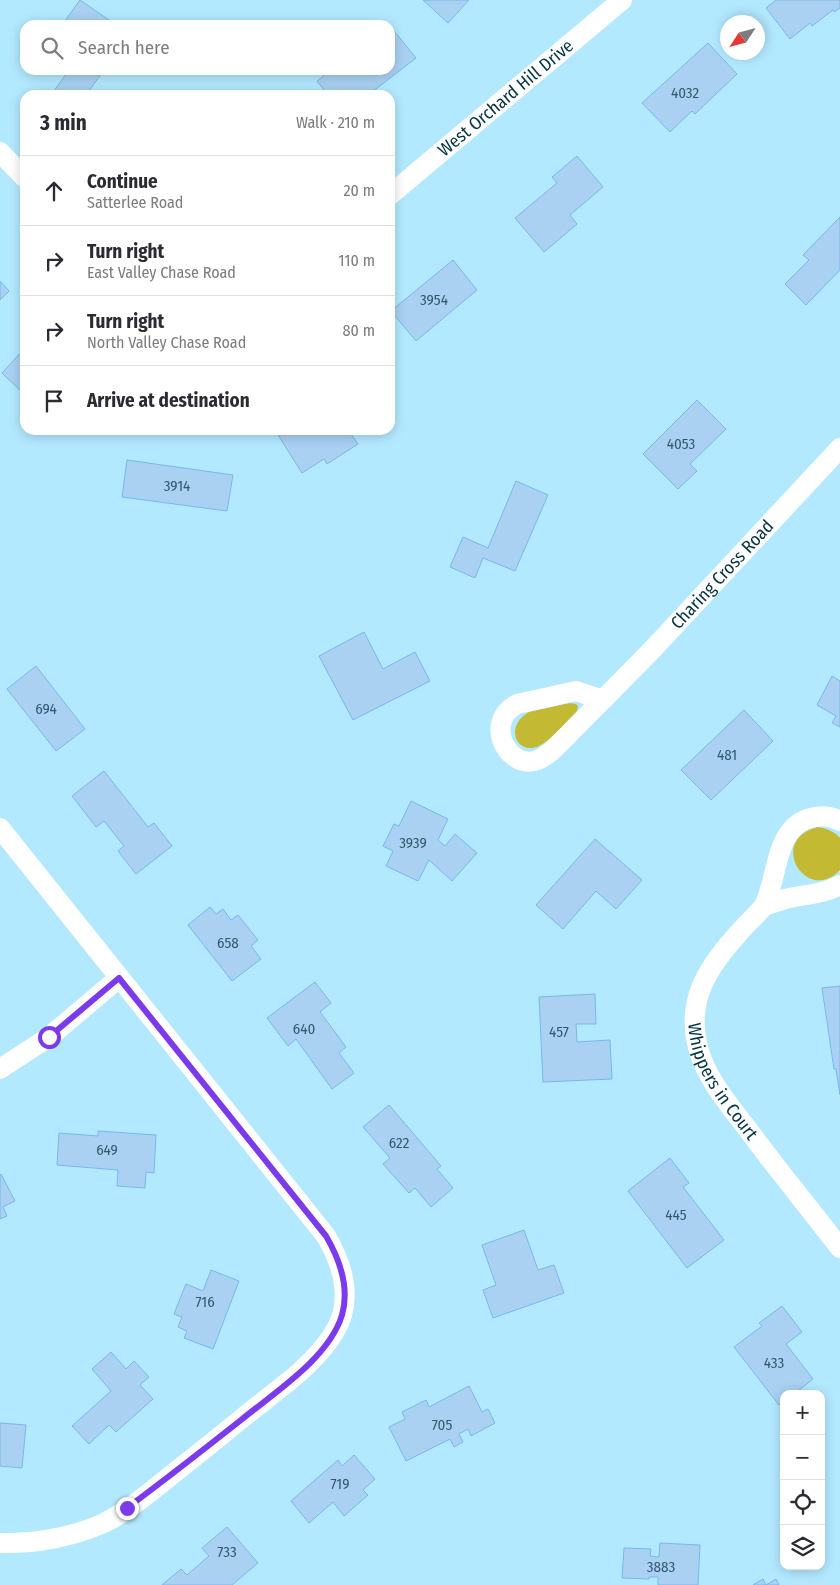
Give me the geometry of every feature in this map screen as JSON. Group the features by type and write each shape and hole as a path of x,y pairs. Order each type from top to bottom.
{"street":[{"name":"West Orchard Hill Drive","path":"395,191 622,0"},
{"path":"0,152 20,173"},
{"name":"Charing Cross Road","path":"602,700 576,691 517,704 509,708 501,723 499,733 507,750 516,757 526,761 537,760 554,749 602,700 690,610 840,448"},
{"name":"Whippers in Court","path":"840,821 831,817 818,816 805,820 786,835 764,906 717,959 704,979 694,1012 699,1052 708,1073 729,1105 840,1248"},
{"path":"0,828 326,1236 341,1267 345,1300 342,1315 335,1330 324,1347 305,1368 207,1447 127,1508 106,1522 84,1531 40,1540 0,1543"},
{"path":"764,906 793,897 819,894 840,885"},
{"path":"0,1070 49,1037 119,978"}],"shaded area":[{"path":"570,703 578,706 577,711 549,739 539,746 531,748 524,747 519,743 515,732 521,718 529,712"},
{"path":"818,827 830,831 840,838 840,870 827,879 815,880 805,875 797,866 793,856 795,844 803,834"}],"building":[{"path":"80,0 109,20 66,20"},
{"path":"423,0 469,0 448,23"},
{"path":"776,0 840,0 840,8 834,12 833,10 812,26 810,23 790,39 766,8"},
{"path":"395,32 416,58 395,74"},
{"path":"708,43 720,56 720,60 724,60 737,74 695,114 692,111 670,132 642,103"},
{"path":"65,75 100,75 90,90 55,90"},
{"path":"325,75 394,75 374,90 324,90 317,81"},
{"path":"577,156 603,187 570,215 577,224 544,252 515,218 557,183 552,177"},
{"path":"840,217 840,270 806,305 785,284 809,260 803,255"},
{"path":"453,260 477,290 416,341 395,316 395,308"},
{"path":"0,281 9,291 0,300"},
{"path":"20,353 20,390 2,373"},
{"path":"697,400 726,429 690,464 697,471 678,489 643,454"},
{"path":"278,435 352,435 358,444 327,464 324,459 302,473"},
{"path":"127,460 233,475 227,511 122,497"},
{"path":"516,481 548,495 515,571 483,558 475,578 450,567 463,537 488,548"},
{"path":"364,632 383,669 415,652 430,681 353,720 319,656"},
{"path":"36,666 85,729 56,751 7,689"},
{"path":"832,676 840,681 840,727 832,723 836,716 817,705"},
{"path":"744,710 773,741 711,800 681,770"},
{"path":"104,771 148,827 154,823 172,846 136,874 118,851 124,846 104,821 96,827 72,796"},
{"path":"411,801 448,819 438,840 445,846 455,834 477,853 452,881 429,860 418,881 386,866 393,851 383,846 394,824 399,826"},
{"path":"595,839 642,880 616,909 596,891 563,929 536,905"},
{"path":"210,907 216,914 223,909 231,920 238,915 258,940 251,946 261,959 232,981 188,925"},
{"path":"315,982 331,1003 320,1012 346,1047 339,1053 354,1073 332,1089 296,1039 288,1046 267,1018"},
{"path":"840,986 840,1095 836,1069 834,1069 822,988"},
{"path":"595,994 596,1024 576,1024 577,1042 610,1040 612,1079 543,1082 539,997"},
{"path":"389,1105 441,1166 437,1169 453,1188 431,1207 415,1188 409,1193 383,1164 390,1158 363,1127"},
{"path":"98,1131 156,1135 154,1173 146,1172 145,1188 117,1186 118,1170 57,1165 59,1133 98,1136"},
{"path":"670,1158 689,1183 683,1187 724,1240 687,1268 628,1191"},
{"path":"0,1175 15,1201 3,1207 7,1216 0,1219"},
{"path":"524,1230 538,1270 554,1265 564,1293 493,1318 483,1290 496,1285 482,1245"},
{"path":"211,1270 239,1281 213,1349 184,1338 187,1331 178,1327 182,1317 174,1314 186,1284 203,1291"},
{"path":"782,1306 802,1332 786,1344 813,1379 799,1390 780,1390 779,1405 734,1347 762,1326 759,1323"},
{"path":"111,1352 126,1369 134,1361 149,1377 140,1385 153,1399 116,1432 109,1425 89,1444 72,1426 111,1391 92,1369"},
{"path":"469,1386 482,1412 488,1409 495,1423 471,1436 468,1429 459,1434 463,1442 454,1447 450,1439 406,1461 389,1427 405,1419 402,1412 426,1400 429,1407"},
{"path":"0,1423 26,1425 22,1468 0,1466"},
{"path":"354,1455 375,1479 363,1490 368,1495 344,1516 333,1502 309,1523 291,1501 338,1460 342,1466"},
{"path":"227,1527 258,1563 232,1585 162,1585 181,1569 187,1575 209,1556 202,1548"},
{"path":"660,1543 700,1545 698,1585 658,1585 658,1577 649,1577 649,1579 622,1578 624,1548 651,1549 650,1556 659,1557"},
{"path":"763,1579 766,1585 753,1585"},
{"path":"776,1579 779,1585 766,1585"}],"route":[{"path":"49,1037 119,978 326,1236 341,1267 344,1284 345,1300 342,1315 324,1347 305,1368 127,1508"}]}
